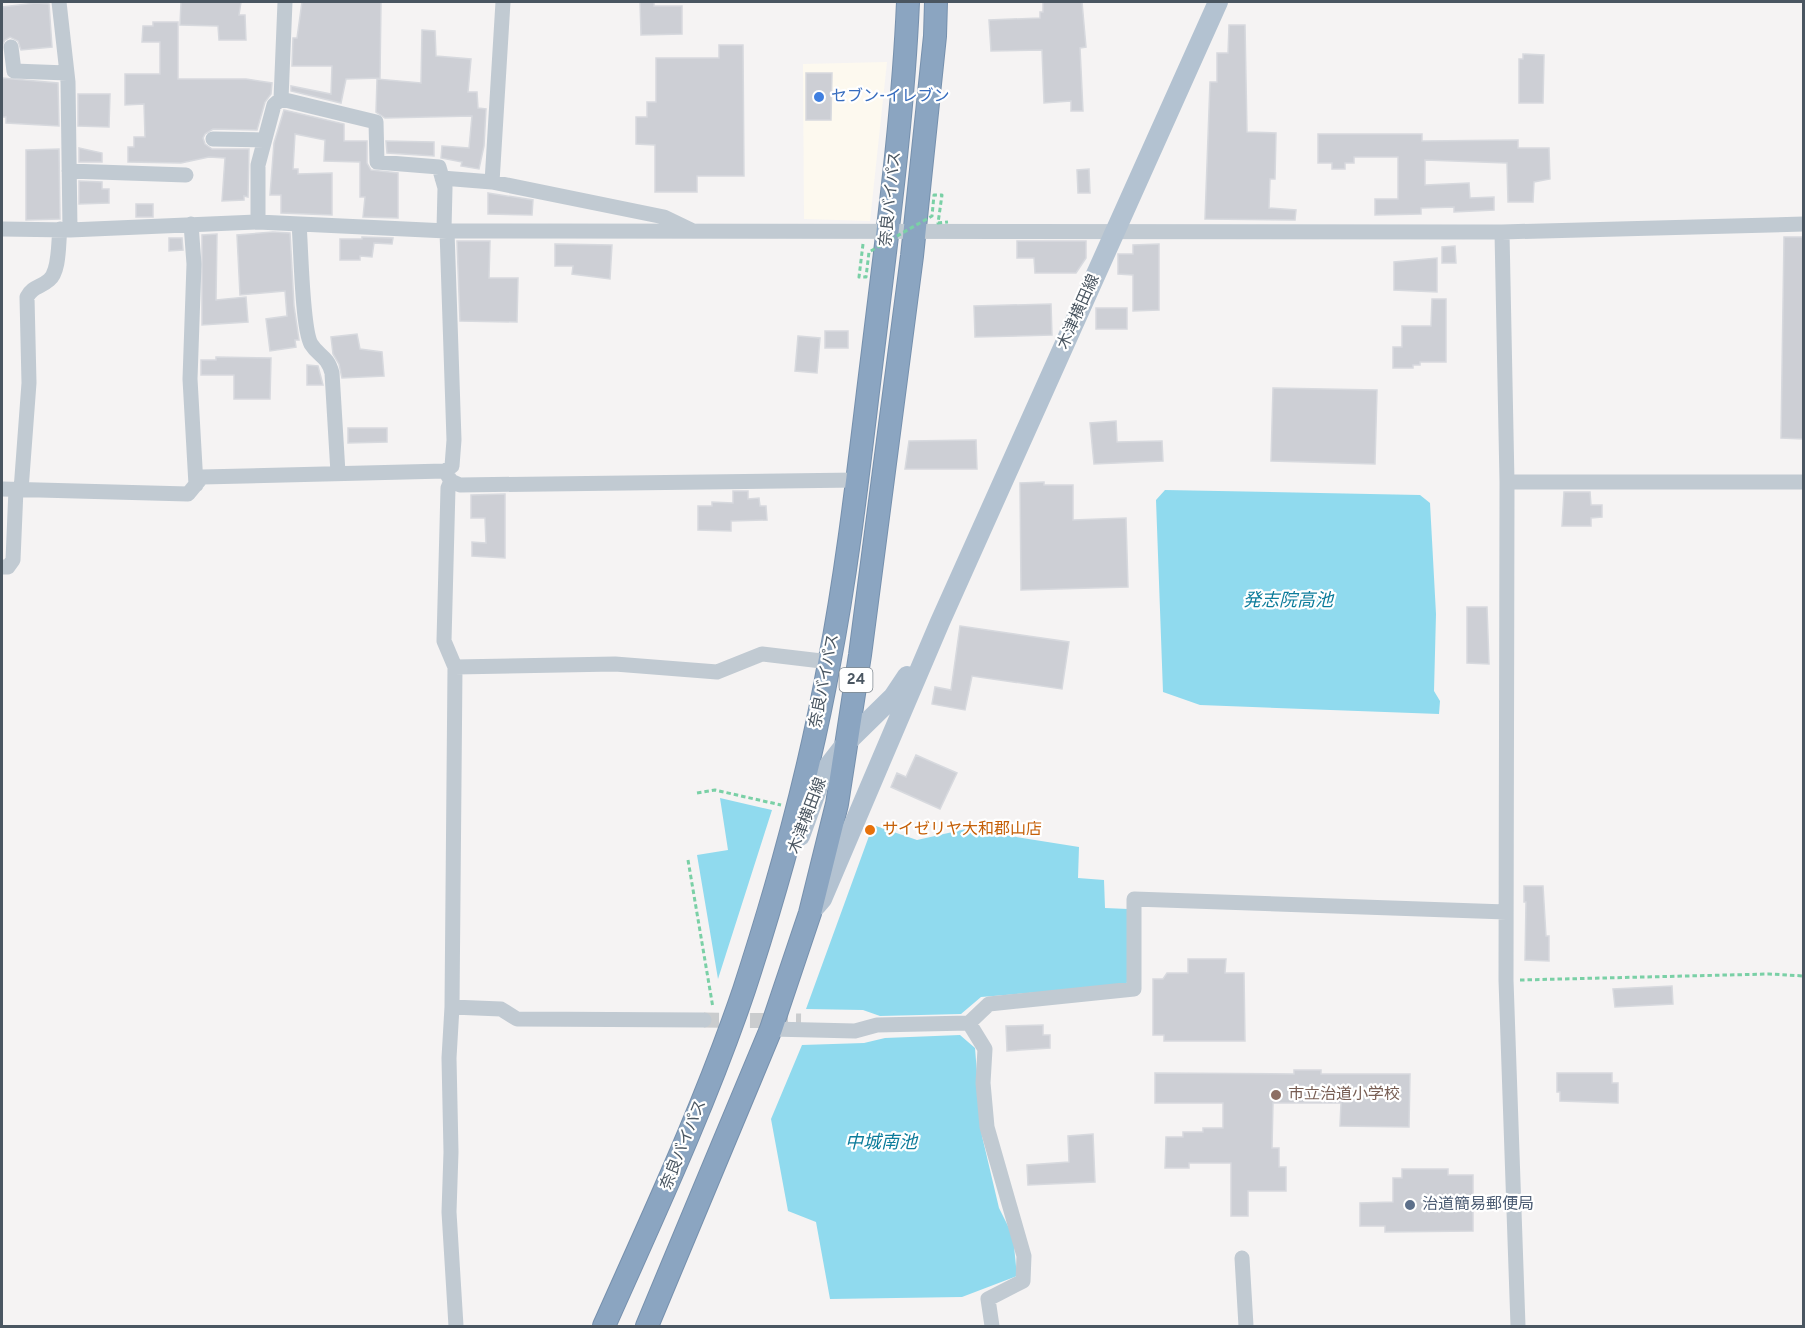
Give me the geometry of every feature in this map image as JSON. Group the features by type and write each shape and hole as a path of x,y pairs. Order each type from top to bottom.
{"highway":[{"name":"奈良バイパス","path":"604,1326 668,1185 733,1017 771,902 797,809 830,662 857,480 906,56 908,2"},
{"name":"奈良バイパス","path":"647,1326 771,1029 810,913 837,804 914,233 935,36 936,2"}],"main road":[{"name":"木津横田線","path":"810,913 822,899 940,622 1218,2"},
{"name":"木津横田線","path":"771,902 796,848 823,773 847,742 893,697 940,622"}],"street":[{"path":"2,567 8,567 13,560 13,490 29,383 27,297 32,288 49,280 55,270 65,230 69,171 67,73 59,2"},
{"path":"258,222 258,165 274,105 281,99 285,2"},
{"path":"492,182 503,2"},
{"path":"11,47 14,71 67,73"},
{"path":"281,99 376,122 377,162 439,167 445,188 454,440 452,466 448,476 444,641 455,667 449,1212 456,1326"},
{"path":"213,139 264,140"},
{"path":"69,171 186,175"},
{"path":"442,178 492,182 664,217 693,232"},
{"path":"2,229 65,230 258,222 446,230 693,232 1502,232 1803,224"},
{"path":"191,224 194,264 190,379 196,485"},
{"path":"299,224 307,326 311,344 328,360 332,373 338,473"},
{"path":"1502,232 1507,482 1506,980 1518,1326"},
{"path":"13,490 188,495 202,477 338,473 448,476 460,485 857,480"},
{"path":"1507,482 1803,482"},
{"path":"455,667 615,664 717,672 762,654 830,662"},
{"path":"801,1021 877,1025 969,1023 989,1004 1134,989 1134,899 1506,912"},
{"path":"452,1007 501,1009 517,1019 704,1020"},
{"path":"969,1023 985,1049 984,1083 987,1127 1024,1256 1023,1281 988,1299 992,1326"},
{"path":"771,1029 855,1032 877,1025"},
{"path":"1242,1258 1246,1326"}],"path":[{"path":"863,244 859,277 866,277 869,252 932,216 934,195 942,195 938,222 948,222"},
{"path":"697,793 715,790 797,809"},
{"path":"688,861 714,1010 733,1017"},
{"path":"1506,980 1769,974 1803,976"}],"shaded area":[{"path":"887,62 870,221 804,219 803,64"}],"water":[{"name":"発志院高池","path":"1165,490 1420,495 1430,503 1436,614 1434,691 1440,701 1439,714 1200,705 1163,692 1156,500"},
{"path":"720,798 772,810 718,979 697,855 728,850"},
{"path":"873,825 917,840 966,829 1079,847 1078,878 1104,880 1105,908 1128,909 1128,981 1125,985 981,997 961,1014 880,1016 863,1010 806,1009"},
{"name":"中城南池","path":"960,1035 975,1048 982,1136 999,1208 1013,1236 1017,1276 962,1297 830,1299 816,1222 788,1211 771,1119 802,1045 864,1043 885,1038"}],"building":[{"path":"181,2 241,2 239,15 245,15 246,40 219,40 218,26 180,25"},
{"path":"302,2 381,2 380,78 346,79 341,103 291,91 291,86 331,94 332,66 292,66 293,38 297,38"},
{"path":"640,2 654,2 654,6 682,6 682,34 641,35"},
{"path":"1043,2 1082,2 1086,47 1080,48 1083,111 1071,111 1071,101 1044,103 1042,50 991,51 989,20 1040,18 1040,12 1043,12"},
{"path":"36,3 49,4 52,47 21,50 18,41 10,37 2,46 2,7"},
{"path":"153,22 178,22 178,79 246,79 272,83 271,94 265,102 257,130 213,129 203,138 205,144 212,149 249,149 248,197 244,196 244,200 222,201 225,158 209,157 181,163 128,162 128,147 134,147 134,137 145,137 144,104 125,105 125,74 160,74 160,42 142,42 143,26 153,26"},
{"path":"1229,25 1245,25 1247,132 1276,133 1275,179 1270,179 1269,208 1296,210 1295,220 1205,219 1210,82 1217,82 1217,53 1228,53"},
{"path":"422,30 435,31 436,56 471,59 468,92 477,92 478,108 486,109 484,146 479,169 461,166 462,162 441,158 442,146 469,148 472,116 385,118 376,112 377,79 421,83"},
{"path":"719,45 743,45 744,176 697,176 697,192 655,192 655,145 636,144 636,117 647,117 647,102 656,102 656,58 719,58"},
{"path":"1523,54 1544,55 1543,103 1519,103 1519,59 1523,59"},
{"name":"セブン-イレブン","path":"806,73 832,73 831,120 806,120"},
{"path":"2,78 58,83 59,126 6,123 6,117 2,117"},
{"path":"78,94 110,94 109,127 78,126"},
{"path":"284,110 344,124 344,141 367,141 367,163 371,170 398,173 398,218 363,217 365,197 360,197 360,162 324,161 325,140 295,134 293,169 298,169 298,174 332,173 332,215 281,213 281,195 270,195 274,143"},
{"path":"1318,134 1422,134 1422,141 1518,140 1518,148 1549,148 1550,179 1534,182 1533,202 1508,202 1507,163 1425,160 1425,185 1469,183 1470,198 1494,197 1494,210 1454,212 1454,207 1421,208 1421,214 1375,215 1375,199 1398,199 1398,157 1354,157 1354,163 1345,163 1345,169 1332,169 1332,163 1318,163"},
{"path":"386,141 434,142 434,156 387,153"},
{"path":"79,148 102,153 102,162 79,162"},
{"path":"59,149 60,219 26,220 26,150"},
{"path":"1089,169 1090,193 1078,193 1077,170"},
{"path":"79,181 102,182 102,189 109,189 109,203 79,204"},
{"path":"488,193 533,200 532,215 488,214"},
{"path":"136,204 153,204 153,217 136,217"},
{"path":"290,233 294,306 299,340 295,340 296,347 270,351 266,319 287,316 285,291 240,295 237,235"},
{"path":"217,234 216,300 246,297 248,322 202,325 202,235"},
{"path":"362,237 393,238 392,244 374,243 372,257 360,256 360,260 340,260 340,239 362,239"},
{"path":"1784,237 1803,237 1803,439 1781,438"},
{"path":"169,238 182,238 183,250 169,251"},
{"path":"457,241 490,241 489,278 518,278 517,322 460,321"},
{"path":"1017,241 1086,241 1086,258 1076,273 1035,273 1034,258 1017,258"},
{"path":"555,244 612,245 610,279 572,274 573,266 555,266"},
{"path":"1159,244 1159,310 1133,311 1133,275 1118,274 1118,254 1133,254 1133,245"},
{"path":"1455,246 1456,263 1442,263 1442,247"},
{"path":"1437,258 1437,292 1394,290 1394,262"},
{"path":"1432,299 1446,299 1446,362 1420,362 1420,365 1413,365 1413,368 1393,368 1393,347 1402,347 1402,326 1431,326"},
{"path":"1051,304 1052,335 975,337 974,306"},
{"path":"1096,308 1127,308 1127,329 1096,329"},
{"path":"825,331 848,331 848,348 825,348"},
{"path":"357,334 360,349 382,352 384,376 342,378 339,364 333,354 331,337"},
{"path":"798,336 820,338 817,373 795,371"},
{"path":"216,357 271,358 270,399 234,399 234,375 201,375 201,360 216,360"},
{"path":"307,365 318,366 323,385 307,385"},
{"path":"1273,388 1377,390 1375,464 1271,461"},
{"path":"1116,421 1117,442 1162,441 1163,461 1094,464 1090,423"},
{"path":"348,428 387,428 387,442 348,443"},
{"path":"976,440 977,469 905,469 909,441"},
{"path":"1044,482 1044,485 1073,485 1073,520 1126,518 1128,587 1021,590 1020,483"},
{"path":"733,491 748,491 748,499 759,498 760,506 766,506 767,520 731,521 731,531 698,530 698,506 712,506 712,502 733,503"},
{"path":"1564,492 1590,492 1591,505 1602,505 1602,517 1591,518 1591,526 1562,526"},
{"path":"505,494 505,558 472,556 472,542 486,543 485,518 471,518 471,495"},
{"path":"1467,607 1487,607 1489,664 1467,663"},
{"path":"960,626 1069,642 1062,689 972,676 965,710 932,704 935,687 951,690"},
{"path":"916,755 957,773 940,809 891,787 897,773 906,777"},
{"path":"1524,886 1543,886 1546,936 1549,936 1549,961 1525,960"},
{"path":"1188,959 1226,959 1225,973 1244,973 1245,1041 1164,1041 1164,1035 1153,1035 1153,979 1163,979 1167,973 1188,973"},
{"path":"1672,986 1673,1004 1615,1007 1613,989"},
{"path":"1043,1025 1043,1035 1050,1035 1050,1048 1007,1051 1006,1026"},
{"path":"1294,1070 1321,1070 1321,1074 1410,1074 1409,1127 1340,1126 1341,1103 1273,1103 1272,1148 1279,1148 1279,1167 1286,1167 1286,1191 1248,1191 1248,1216 1231,1216 1231,1163 1189,1163 1189,1168 1165,1168 1166,1137 1183,1137 1183,1132 1203,1132 1203,1128 1223,1128 1223,1103 1155,1103 1155,1073 1294,1074"},
{"path":"1557,1073 1612,1073 1612,1083 1618,1083 1618,1103 1560,1101 1560,1092 1557,1092"},
{"path":"1093,1134 1095,1182 1028,1185 1027,1165 1069,1162 1068,1136"},
{"path":"1402,1169 1448,1169 1448,1175 1473,1175 1473,1231 1385,1232 1385,1226 1360,1226 1360,1203 1393,1202 1393,1178 1402,1178"}],"tunnel":[{"path":"704,1020 801,1021"}],"place":[{"name":"セブン-イレブン","path":"819,97"},
{"name":"サイゼリヤ大和郡山店","path":"870,830"},
{"name":"市立治道小学校","path":"1276,1095"},
{"name":"治道簡易郵便局","path":"1410,1205"}]}
